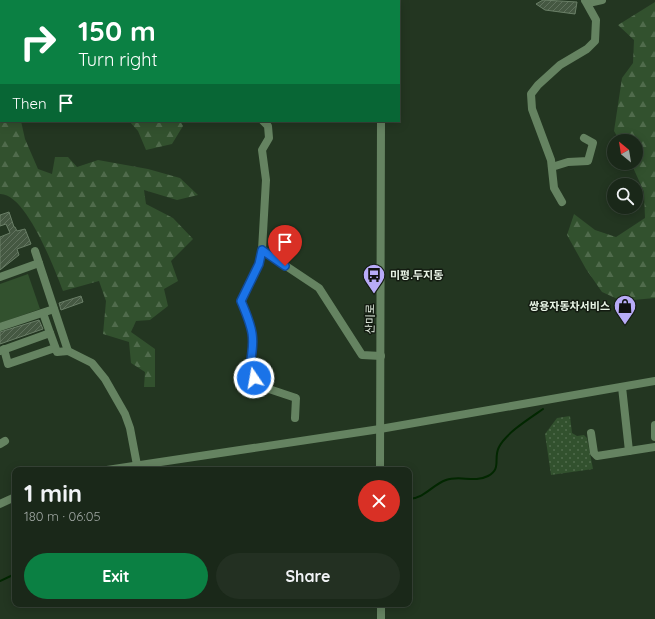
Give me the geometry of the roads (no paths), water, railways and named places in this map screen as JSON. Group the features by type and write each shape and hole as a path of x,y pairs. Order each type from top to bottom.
{"street":[{"path":"586,1 593,2 602,0"},
{"path":"562,202 554,188 551,160 532,109 531,94 538,85 560,65 587,49 595,41 596,20 586,1"},
{"path":"264,122 268,126 269,138 262,150 266,180 262,250 259,264 241,301 252,326 254,347 249,369 260,386 296,398 295,418"},
{"name":"산미로","path":"380,467 381,122"},
{"path":"552,167 568,162 588,161 593,143 584,138"},
{"path":"262,250 318,288 362,355 381,356"},
{"path":"35,251 68,351"},
{"path":"0,277 39,263"},
{"path":"0,327 54,309"},
{"path":"43,313 57,352 68,351 92,363 105,379 125,414 130,428 137,465"},
{"path":"50,333 2,350 8,364 55,348"},
{"path":"125,467 380,429 655,381"},
{"path":"622,387 629,451"},
{"path":"655,425 655,437"},
{"path":"591,433 595,456 655,447"},
{"path":"0,504 12,498"},
{"path":"377,619 380,607"},
{"path":"381,607 381,619"},
{"path":"381,607 384,619"}],"waterway":[{"path":"412,498 424,494 446,480 456,478 478,479 488,476 495,470 497,451 502,442 519,426 543,409"},
{"path":"0,581 12,575"}],"place":[{"name":"미평.두지동","path":"374,294"},
{"name":"쌍용자동차서비스","path":"625,326"}]}
